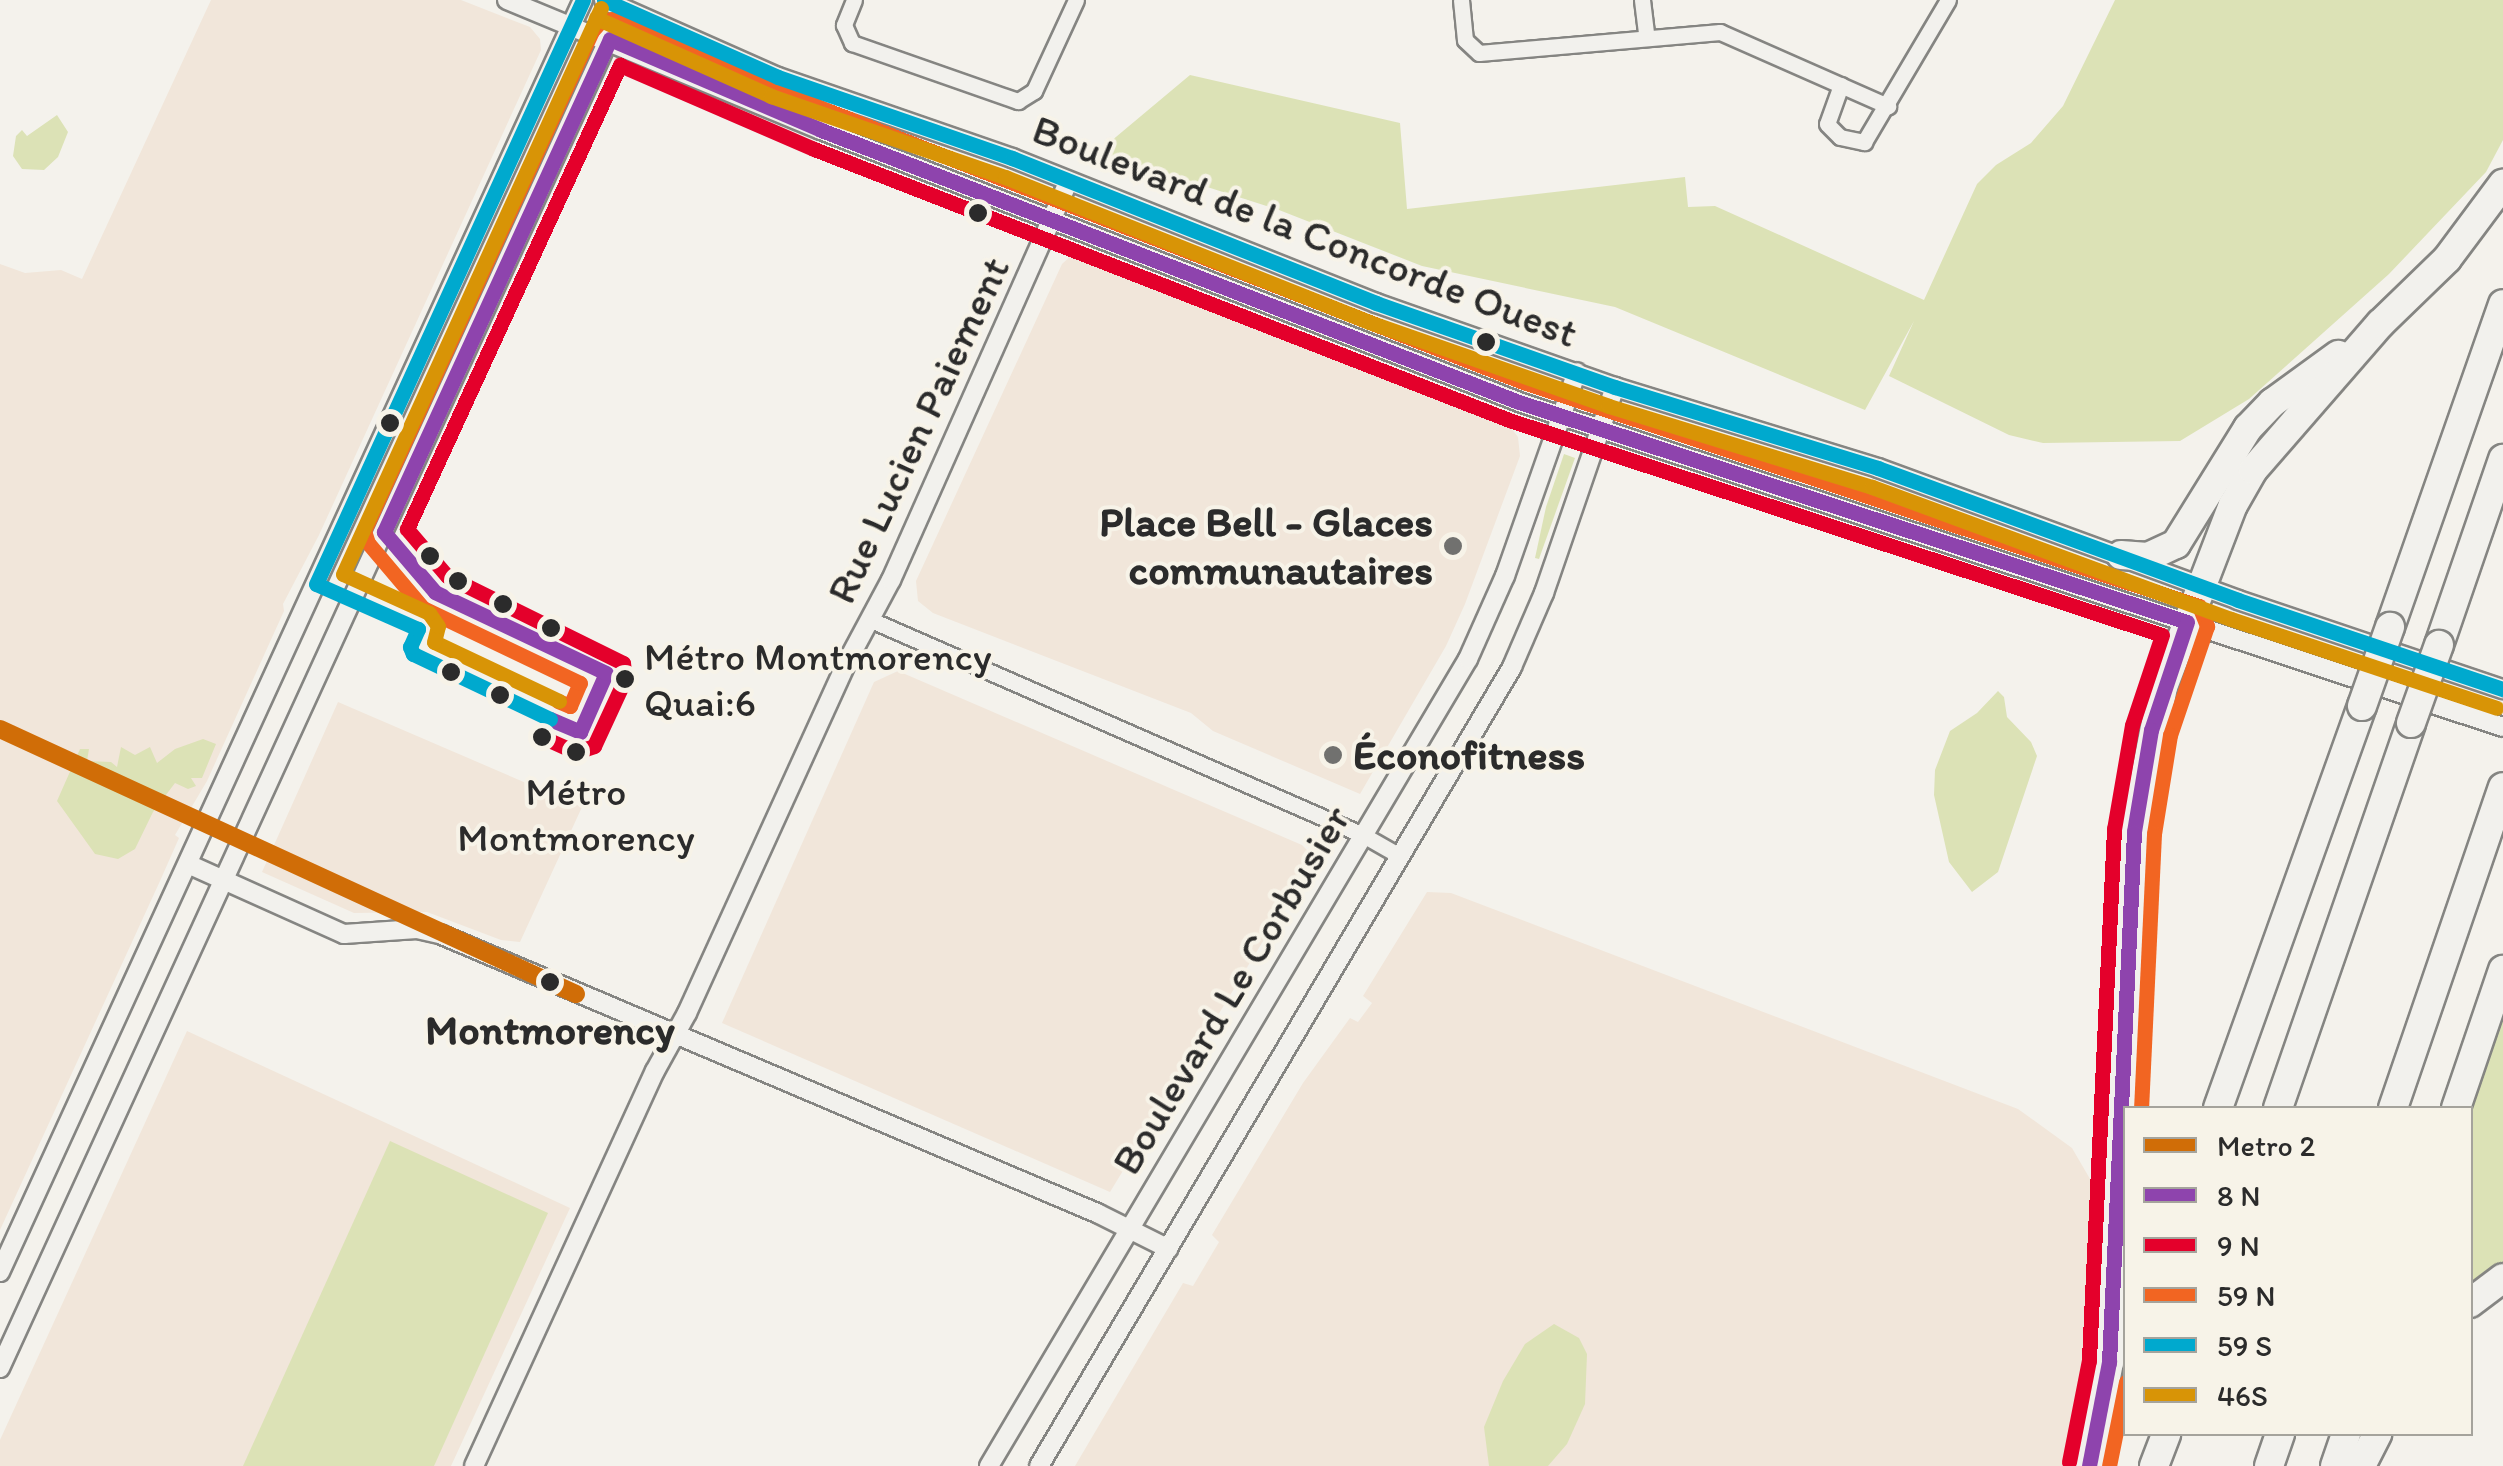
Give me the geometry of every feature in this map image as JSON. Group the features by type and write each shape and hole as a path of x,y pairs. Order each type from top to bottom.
{"highway":[{"path":"2089,1466 2108,1362 2134,832 2151,730 2187,622 2234,504 2252,470 2380,324 2447,259 2503,184"},
{"path":"2219,1106 2503,304"},
{"path":"2120,555 2148,557 2176,544 2188,531 2226,458 2256,419 2380,324"},
{"path":"2279,1106 2421,713 2503,458"},
{"path":"2394,1106 2503,787"},
{"path":"2457,1106 2503,970"},
{"path":"2473,1300 2503,1278"},
{"path":"2089,1466 2123,1374"},
{"path":"2154,1466 2165,1436"},
{"path":"2272,1466 2280,1436"},
{"path":"2335,1466 2345,1436"},
{"path":"2361,1466 2376,1436"}],"street":[{"name":"Boulevard de la Concorde Ouest","path":"507,0 791,118 1561,417 2187,622 2421,713 2503,727"},
{"path":"0,1272 583,0"},
{"name":"Boulevard de la Concorde Ouest","path":"604,0 792,83 991,150 1376,303 1615,387 1878,468 2202,585 2440,656 2503,689"},
{"path":"854,0 844,33 855,45 1018,101 1034,91 1076,0"},
{"path":"1461,0 1465,40 1471,49 1485,53 1720,32 1888,106"},
{"path":"1642,0 1647,38"},
{"path":"1840,85 1827,124 1849,142 1869,138 1948,0"},
{"path":"0,1368 622,10"},
{"name":"Rue Lucien Paiement","path":"474,1466 871,620 1068,183"},
{"name":"Boulevard Le Corbusier","path":"989,1466 1485,625 1577,372"},
{"name":"Boulevard Le Corbusier","path":"1039,1466 1525,639 1615,387"},
{"path":"871,620 1364,835 1400,856"},
{"path":"188,864 344,934 434,932 676,1032 1169,1248"}],"shaded area":[{"path":"211,0 461,0 530,27 540,39 541,50 319,535 283,604 284,611 207,781 175,835 179,838 160,881 0,1230 0,264 25,273 61,270 82,279"},
{"path":"1073,254 1491,416 1508,424 1518,437 1520,456 1465,604 1446,646 1360,794 1213,731 1191,713 933,613 918,601 916,581 1062,264"},
{"path":"898,671 1302,845 1311,854 1309,866 1110,1192 722,1023 874,682"},
{"path":"338,702 582,807 520,942 501,940 427,912 354,913 262,872"},
{"path":"1427,892 1451,893 2018,1109 2072,1148 2104,1203 2103,1336 2062,1466 1075,1466 1183,1283 1193,1286 1219,1242 1212,1235 1303,1083 1350,1018 1358,1022 1372,1003 1363,996"},
{"path":"187,1031 570,1208 451,1466 0,1466 0,1440"}],"green space":[{"path":"2115,0 2503,0 2503,140 2486,172 2389,274 2249,399 2180,441 2043,443 2009,435 1889,376 1914,321 1865,410 1615,307 1422,266 1279,210 1098,152 1190,75 1400,123 1407,209 1685,177 1688,207 1715,206 1924,300 1977,184 1996,165 2031,143 2063,106"},
{"path":"57,115 68,132 58,157 44,170 22,169 13,156 16,136 22,130 27,136"},
{"path":"1564,454 1575,458 1539,559 1535,558 1546,507"},
{"path":"1998,691 2004,697 2007,717 2031,742 2037,756 1998,872 1972,892 1949,862 1934,795 1935,770 1950,731 1977,713"},
{"path":"203,739 216,744 202,778 191,778 196,786 188,789 175,783 153,812 135,849 118,859 95,854 57,801 80,749 89,749 87,761 111,762 117,767 121,747 135,755 150,747 157,763 175,749"},
{"path":"2503,1011 2503,1268 2473,1290 2473,1106"},
{"path":"390,1141 548,1213 434,1466 243,1466"},
{"path":"1554,1324 1579,1338 1587,1354 1585,1404 1567,1444 1548,1466 1489,1466 1484,1427 1503,1381 1525,1344"}],"metro line":[{"name":"2","path":"0,729 576,994"}],"transit line":[{"path":"550,719 413,654 410,647 418,629 316,584 583,0"},
{"path":"604,0 778,77 1012,158 1376,303 1615,387 1878,468 2238,600 2503,689"},
{"name":"46S","path":"559,701 434,642 438,626 429,613 343,574 601,8"},
{"name":"46S","path":"596,18 771,96 1005,177 1369,322 1609,406 1872,487 2231,619 2497,708"},
{"path":"558,701 570,706 580,683 423,608 368,543 364,531 592,31 601,21 612,19 829,111 1523,382 2199,606 2207,626 2170,735 2154,834 2141,1106"},
{"path":"550,719 580,732 606,673 435,592 384,532 610,39 821,130 1516,401 2187,622 2151,730 2134,832 2109,1362 2089,1466"},
{"path":"542,737 576,752 594,746 625,679 623,663 447,576 407,529 620,65 814,149 1509,420 2162,635 2132,725 2114,829 2089,1360 2069,1462"},
{"path":"2109,1466 2123,1397"}],"place":[{"name":"Place Bell - Glaces communautaires","path":"1453,546"},
{"name":"Métro Montmorency Quai:6","path":"625,679"},
{"name":"Métro Montmorency","path":"576,752"},
{"name":"Éconofitness","path":"1333,755"},
{"name":"Montmorency","path":"550,982"}]}
